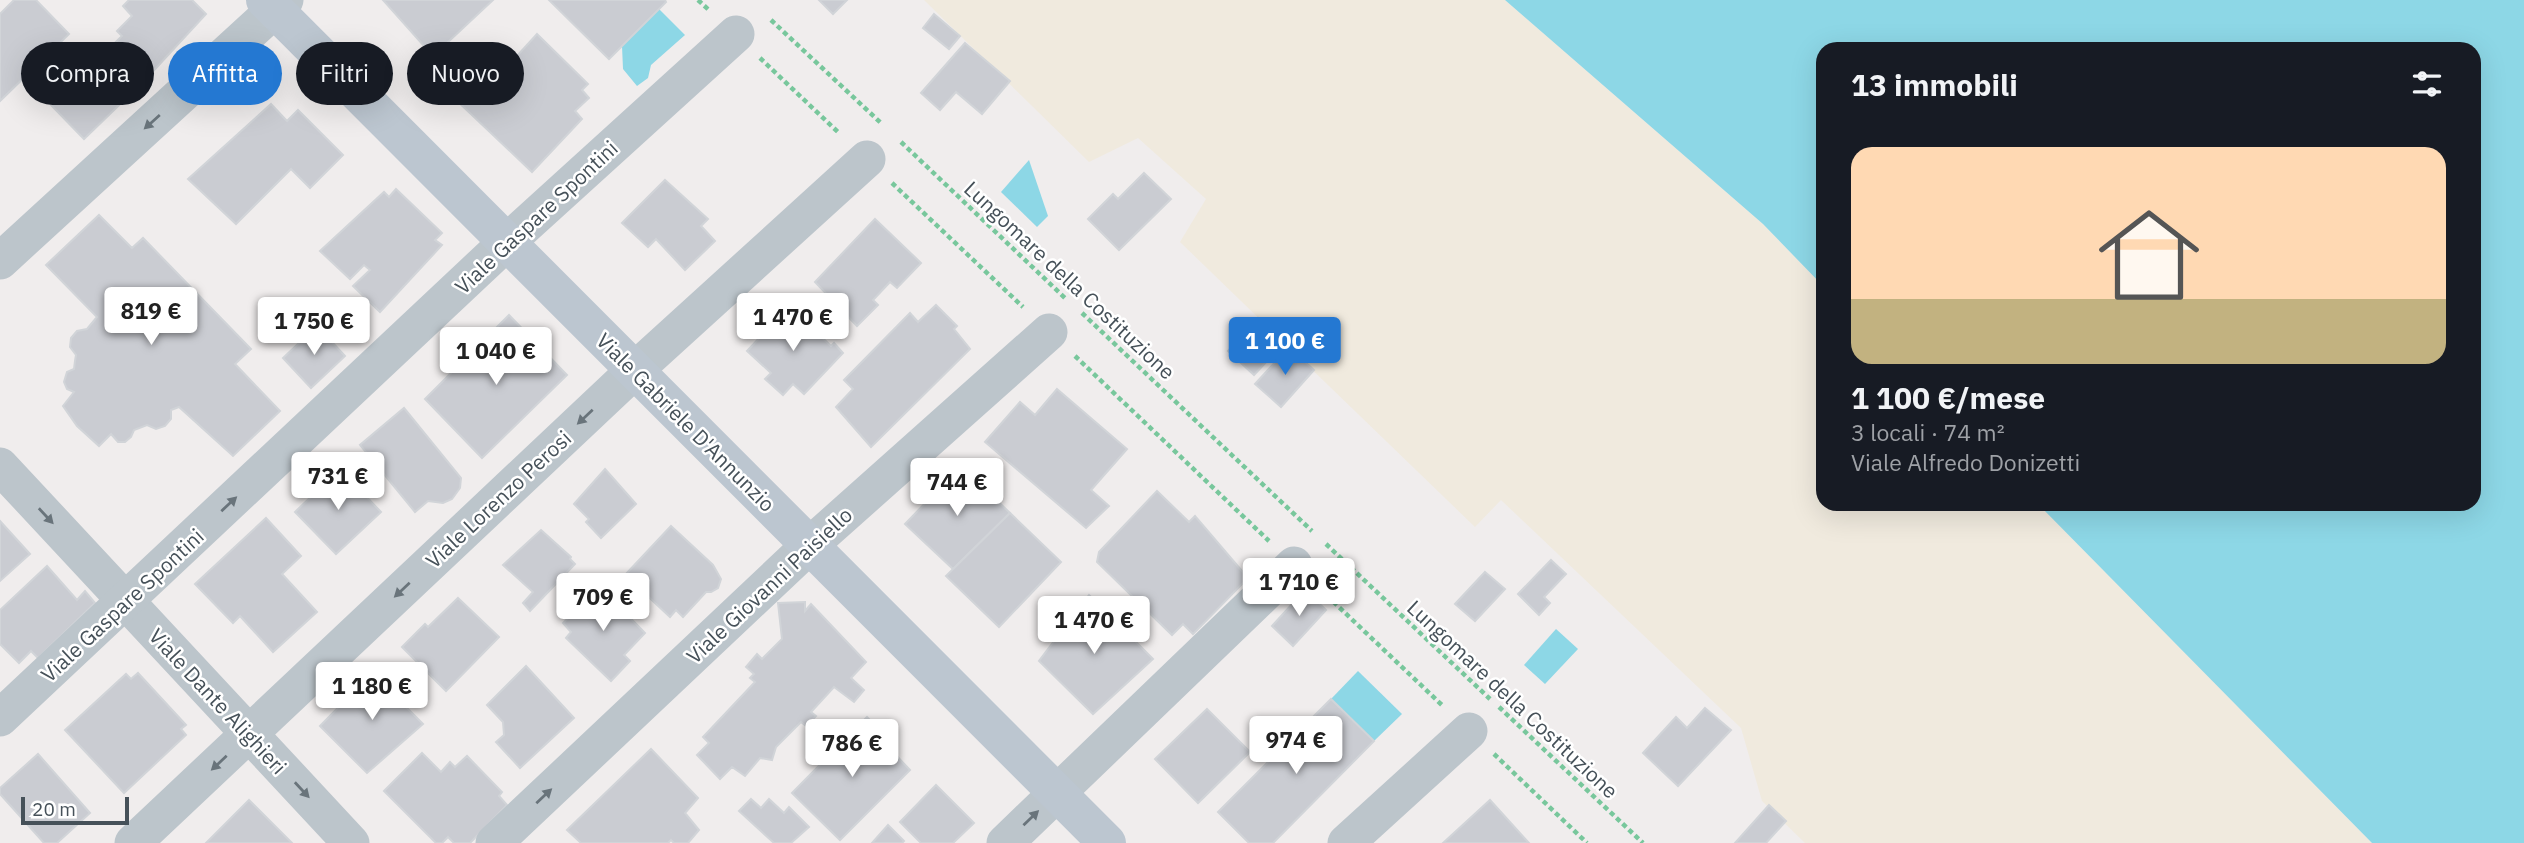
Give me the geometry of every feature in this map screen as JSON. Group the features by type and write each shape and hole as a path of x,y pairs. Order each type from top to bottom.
{"street":[{"name":"Viale Gabriele D'Annunzio","path":"275,3 507,242 1107,843"},
{"path":"0,261 275,3"},
{"name":"Viale Gaspare Spontini","path":"0,718 507,242 750,23"},
{"name":"Viale Lorenzo Perosi","path":"132,843 635,370 867,159"},
{"name":"Viale Giovanni Paisiello","path":"494,843 810,545 1049,332"},
{"name":"Viale Dante Alighieri","path":"0,466 351,843"},
{"path":"1005,843 1294,565"},
{"path":"1346,843 1469,731"}],"path":[{"path":"698,0 750,23 884,126"},
{"path":"750,23 867,159 1587,843"},
{"name":"Lungomare della Costituzione","path":"894,136 1314,533"},
{"name":"Lungomare della Costituzione","path":"1324,542 1643,843"}],"sand":[{"path":"924,0 1505,0 1763,224 1816,279 1816,511 2045,511 2372,843 1805,843 1762,801 1741,728 1501,500 1475,527 1180,242 1206,199 1138,138 1089,162"}],"water":[{"path":"1505,0 2524,0 2524,843 2372,843 2045,511 2481,511 2481,42 1816,42 1816,279 1763,224"},
{"path":"659,9 685,35 651,65 648,78 637,86 623,69 622,46"},
{"path":"1029,160 1048,216 1037,227 1001,192"},
{"path":"1556,629 1578,649 1545,684 1524,665"},
{"path":"1358,671 1402,714 1374,741 1331,699"}],"building":[{"path":"14,0 36,0 69,34 61,42 21,42 21,81 0,101 0,14"},
{"path":"129,0 192,0 206,14 180,42 168,42 168,55 154,70 154,42 116,42 122,36 117,31 132,16 123,6"},
{"path":"383,0 493,0 448,42 420,42"},
{"path":"549,0 665,0 666,2 609,59"},
{"path":"819,0 847,0 833,14"},
{"path":"934,14 960,36 949,49 923,28"},
{"path":"537,34 588,84 582,90 589,98 575,111 582,119 532,172 461,105 524,105 524,48"},
{"path":"965,43 1010,81 982,114 956,92 940,110 921,93"},
{"path":"51,105 119,105 84,139"},
{"path":"270,105 287,121 298,110 343,155 310,188 291,169 236,224 188,179"},
{"path":"1144,173 1171,199 1119,250 1088,219 1113,194 1118,199"},
{"path":"665,180 708,219 701,226 715,241 685,270 656,239 648,247 622,223"},
{"path":"396,189 442,233 435,240 442,245 380,312 353,286 370,270 364,265 350,279 320,251 384,192 389,197"},
{"path":"99,215 132,248 143,238 251,349 235,364 280,411 233,456 179,407 171,410 171,419 165,426 156,429 147,425 134,430 125,442 118,442 111,434 99,446 77,426 63,406 74,392 67,389 64,382 67,372 74,369 76,355 70,347 71,338 77,331 87,329 97,317 46,265"},
{"path":"875,219 921,263 897,288 890,282 873,300 878,305 857,326 815,282"},
{"path":"936,305 957,326 954,329 970,349 871,447 836,407 853,389 844,380 910,313 918,322"},
{"path":"783,308 805,328 808,324 831,346 834,343 843,353 804,394 793,384 783,395 765,379 771,373 747,351 762,335 759,332"},
{"path":"509,315 567,375 482,458 425,399"},
{"path":"1258,318 1284,343 1254,375 1228,351"},
{"path":"317,326 345,356 311,388 283,358"},
{"path":"1289,347 1314,370 1281,407 1255,384"},
{"path":"1057,389 1127,449 1091,490 1109,506 1086,528 985,442 1020,402 1035,415"},
{"path":"404,408 461,478 460,488 452,499 443,503 428,501 415,512 360,445"},
{"path":"961,466 1010,513 953,569 905,524"},
{"path":"340,469 381,512 336,554 295,512"},
{"path":"605,469 636,504 601,538 586,522 589,519 574,504"},
{"path":"1157,491 1189,522 1195,516 1248,578 1193,634 1183,624 1172,635 1097,562 1099,552"},
{"path":"1010,513 1061,562 999,627 946,576"},
{"path":"266,518 301,556 282,574 317,612 273,652 240,616 233,623 195,584"},
{"path":"0,521 30,554 0,581"},
{"path":"671,526 713,565 721,579 718,588 706,592 683,617 676,610 670,617 625,575"},
{"path":"541,530 571,557 575,564 530,611 523,603 533,592 503,565"},
{"path":"1551,560 1566,574 1544,597 1550,603 1539,615 1518,594"},
{"path":"47,566 77,600 85,591 95,603 38,658 31,651 19,663 0,644 0,610"},
{"path":"1485,572 1505,589 1475,621 1455,604"},
{"path":"600,587 645,633 624,655 630,661 611,681 566,638 571,632 563,623"},
{"path":"1305,590 1326,610 1293,646 1272,626"},
{"path":"1089,595 1153,659 1093,714 1039,661"},
{"path":"458,598 499,637 446,691 402,647 425,624 428,627"},
{"path":"805,602 805,611 811,604 866,662 851,678 864,690 854,702 834,687 811,712 816,716 806,726 801,722 776,747 772,760 760,758 745,776 732,767 720,779 697,755 709,743 703,737 755,682 750,678 754,674 746,667 757,654 762,659 782,639 778,603"},
{"path":"526,666 574,718 520,768 496,742 504,735 503,722 487,705"},
{"path":"373,672 389,687 395,681 410,696 402,703 423,724 367,773 320,726"},
{"path":"138,673 186,725 181,729 186,735 124,793 65,730 126,674 131,679"},
{"path":"1331,699 1374,741 1273,843 1249,843 1218,812"},
{"path":"1705,708 1731,730 1678,786 1643,753 1676,717 1687,728"},
{"path":"1207,709 1250,752 1198,803 1155,759"},
{"path":"867,717 896,747 892,751 910,770 840,840 792,793"},
{"path":"651,749 698,798 685,813 699,830 688,843 674,843 671,840 668,843 581,843 567,830"},
{"path":"422,753 441,772 450,762 455,767 467,756 502,792 499,796 507,805 470,843 454,843 448,837 442,843 436,843 384,791"},
{"path":"38,754 90,813 57,843 44,843 0,794 0,788"},
{"path":"936,785 974,823 953,843 921,843 900,822"},
{"path":"751,799 761,808 769,799 784,813 789,807 809,827 791,843 774,843 739,811"},
{"path":"249,800 292,843 206,843"},
{"path":"1490,800 1529,843 1443,843"},
{"path":"1769,805 1786,821 1766,843 1735,843"},
{"path":"888,825 904,841 872,843"}]}
